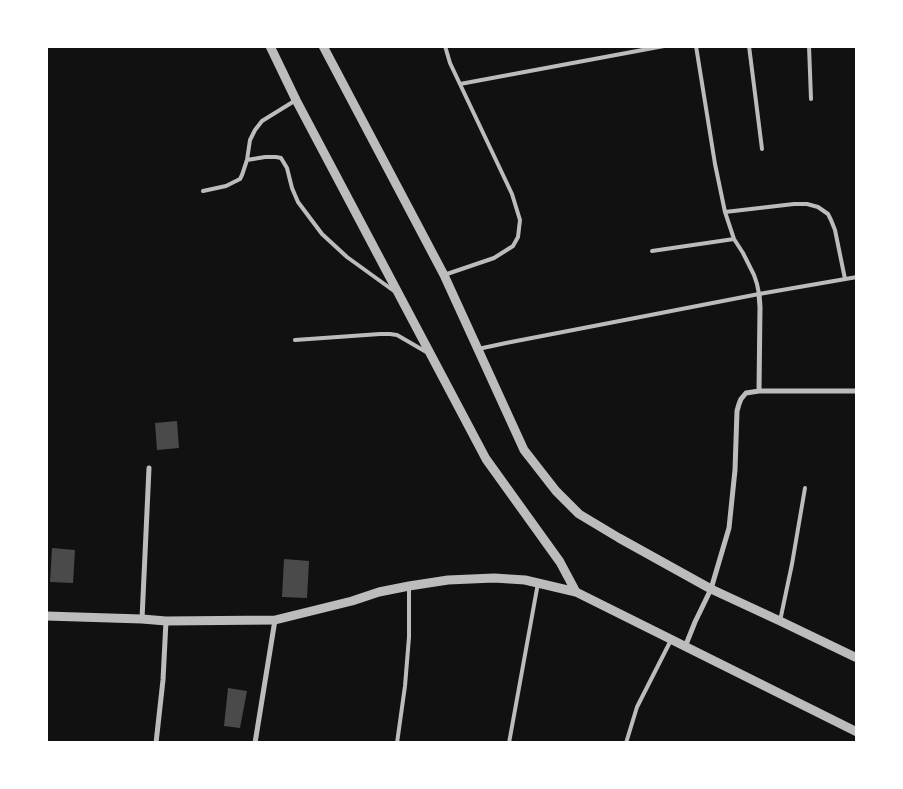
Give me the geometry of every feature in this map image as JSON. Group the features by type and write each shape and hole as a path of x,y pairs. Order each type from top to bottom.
{"street":[{"path":"270,46 296,100 486,460 560,562 576,592"},
{"path":"323,46 444,275 524,450 556,491 579,514 619,538 711,589 857,658"},
{"path":"759,294 759,391"},
{"path":"685,646 711,589 729,528 735,470 738,404 741,399 746,394 759,391 857,390"},
{"path":"142,619 149,468"},
{"path":"46,616 166,621 275,620 352,601 379,592 409,586 448,580 494,578 525,580 576,592 857,732"},
{"path":"255,743 275,620"},
{"path":"156,743 163,680 166,621"}],"lane":[{"path":"444,275 494,258 512,246 518,237 520,220 512,194 450,63 445,46"},
{"path":"460,84 664,46"},
{"path":"696,46 715,164 725,212 734,238 754,275 759,294"},
{"path":"749,46 762,149"},
{"path":"808,46 811,99"},
{"path":"203,191 226,186 237,181 242,175 247,160 250,140 255,130 262,121 296,100"},
{"path":"247,160 276,156 281,158 287,168 298,202 322,234 347,257 400,296"},
{"path":"725,212 794,204 807,204 818,207 828,214 835,230 845,279"},
{"path":"652,251 734,238"},
{"path":"477,350 759,294 857,277"},
{"path":"295,340 390,334 397,335 432,355"},
{"path":"780,621 805,488"},
{"path":"509,743 538,583"},
{"path":"397,743 405,686 409,637 409,586"},
{"path":"626,743 637,707 671,640"}],"building":[{"path":"177,421 179,448 157,450 155,423"},
{"path":"52,548 75,550 73,583 50,582"},
{"path":"284,559 309,561 307,598 282,597"},
{"path":"228,688 247,691 240,728 224,726"}]}
